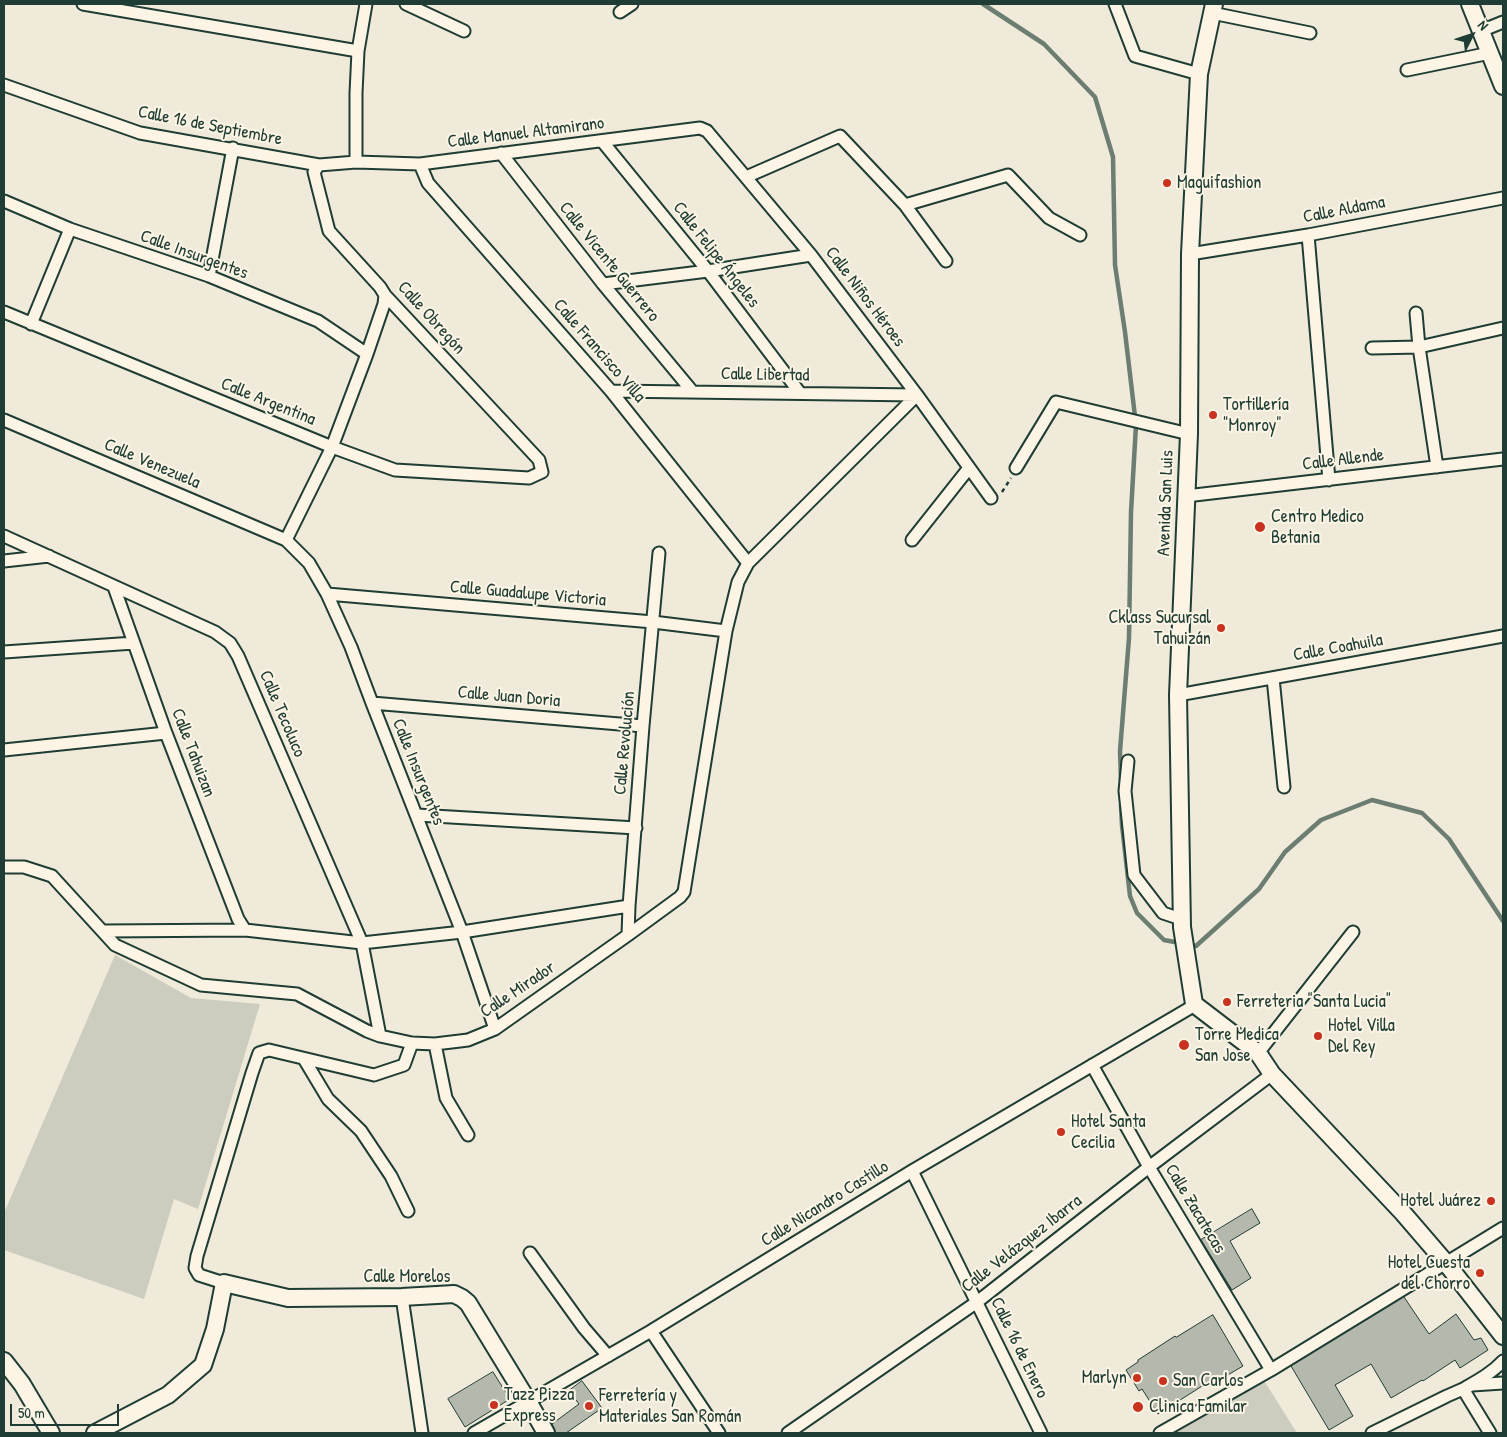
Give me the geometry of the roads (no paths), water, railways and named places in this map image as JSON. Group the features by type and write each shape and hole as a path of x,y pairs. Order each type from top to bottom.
{"street":[{"path":"83,4 358,51"},
{"path":"356,162 358,51 366,4"},
{"path":"406,4 464,31"},
{"path":"620,12 632,4"},
{"path":"1115,4 1136,56 1199,74"},
{"path":"1470,4 1503,86"},
{"path":"1213,9 1310,32"},
{"name":"Avenida San Luis","path":"1195,1005 1181,923 1178,695 1189,434 1190,254 1199,74 1213,9"},
{"path":"1481,31 1503,22"},
{"path":"1407,70 1490,53"},
{"name":"Calle 16 de Septiembre","path":"4,85 140,133 233,148 319,165 356,162"},
{"name":"Calle Manuel Altamirano","path":"356,162 420,164 700,128"},
{"name":"Calle Niños Héroes","path":"700,128 707,132 746,176 811,254 917,395 991,498"},
{"path":"746,176 840,136 905,205 946,262"},
{"name":"Calle Felipe Ángeles","path":"602,141 708,271 800,393"},
{"path":"209,276 233,148"},
{"name":"Calle Vicente Guerrero","path":"501,153 603,284 692,391"},
{"name":"Calle Francisco Villa","path":"420,164 428,182 611,391 748,564"},
{"name":"Calle Obregón","path":"319,165 314,172 329,231 380,287 385,295 539,460 542,472 529,478"},
{"path":"905,205 1008,175 1049,218 1080,235"},
{"name":"Calle Aldama","path":"1190,254 1308,235 1503,198"},
{"name":"Calle Insurgentes","path":"4,201 70,229 209,276 318,321 367,354"},
{"path":"31,324 70,229"},
{"path":"1308,235 1329,480"},
{"path":"603,284 708,271 811,254"},
{"path":"286,540 332,446 367,354 384,304 385,295"},
{"name":"Calle Argentina","path":"4,312 394,470 529,478"},
{"path":"1416,313 1418,348 1437,467"},
{"path":"1372,348 1418,348 1503,328"},
{"name":"Calle Libertad","path":"611,391 917,395"},
{"path":"726,631 738,582 748,564 917,395"},
{"path":"1016,468 1056,402 1189,434"},
{"name":"Calle Venezuela","path":"4,420 286,540"},
{"name":"Calle Allende","path":"1186,496 1503,459"},
{"path":"912,540 969,468"},
{"name":"Calle Tecoluco","path":"4,536 216,632 230,643 238,656 362,943 380,1036"},
{"name":"Calle Insurgentes","path":"286,540 309,563 327,594 351,646 462,932 495,1029"},
{"name":"Calle Revolución","path":"628,935 643,726 659,553"},
{"path":"4,562 49,556"},
{"name":"Calle Tahuizan","path":"114,587 166,733 238,919 245,930"},
{"name":"Calle Guadalupe Victoria","path":"327,594 653,622 726,631"},
{"name":"Calle Mirador","path":"4,867 24,867 52,876 114,945 201,985 297,994 367,1031 412,1043 434,1044 468,1040 495,1029 628,935 680,897 684,892 726,631"},
{"name":"Calle Coahuila","path":"1178,695 1503,636"},
{"path":"4,652 134,643"},
{"path":"1273,678 1284,787"},
{"name":"Calle Juan Doria","path":"372,703 643,726"},
{"path":"4,750 166,733"},
{"path":"1128,761 1125,791 1134,874 1163,914 1181,923"},
{"path":"417,816 636,828"},
{"path":"103,931 245,930 362,943 462,932 629,906"},
{"path":"1258,1053 1353,932"},
{"path":"1195,1005 1258,1053 1272,1074 1446,1263 1503,1336"},
{"name":"Calle Nicandro Castillo","path":"474,1433 651,1331 912,1170 1195,1005"},
{"path":"95,1433 168,1395 202,1365 215,1329 224,1282 199,1275 195,1268 197,1256 259,1053 269,1050 374,1075 404,1065 412,1043"},
{"path":"434,1044 446,1098 468,1135"},
{"path":"304,1059 328,1099 361,1131 391,1176 408,1210"},
{"name":"Calle Zacatecas","path":"1092,1066 1270,1370"},
{"name":"Calle Velázquez Ibarra","path":"788,1433 977,1302 1272,1074"},
{"name":"Calle 16 de Enero","path":"912,1170 1041,1433"},
{"path":"1160,1433 1270,1370 1503,1228"},
{"path":"530,1253 584,1328 608,1356"},
{"name":"Calle Morelos","path":"224,1282 288,1298 402,1297 454,1294 468,1303 546,1433"},
{"path":"402,1297 422,1433"},
{"path":"651,1331 719,1433"},
{"path":"4,1361 22,1384 51,1433"},
{"path":"1463,1389 1496,1369 1503,1361"},
{"path":"1372,1433 1472,1385 1503,1383"},
{"path":"1463,1389 1490,1433"}],"waterway":[{"path":"983,4 1044,44 1095,97 1113,157 1115,265 1136,425 1131,512 1129,638 1120,751 1121,780"},
{"path":"1188,945 1196,946 1259,889 1285,852 1321,820 1372,800 1422,813 1449,839 1503,921"},
{"path":"1121,805 1130,896 1137,913 1164,940 1180,943"}],"place":[{"name":"Maguifashion","path":"1167,183"},
{"name":"Tortillería \"Monroy\"","path":"1213,415"},
{"name":"Centro Medico Betania","path":"1260,527"},
{"name":"Cklass Sucursal Tahuizán","path":"1221,628"},
{"name":"Ferreteria \"Santa Lucia\"","path":"1227,1002"},
{"name":"Hotel Villa Del Rey","path":"1318,1036"},
{"name":"Torre Medica San Jose","path":"1184,1045"},
{"name":"Hotel Santa Cecilia","path":"1061,1132"},
{"name":"Hotel Juárez","path":"1491,1201"},
{"name":"Hotel Cuesta del Chorro","path":"1480,1273"},
{"name":"Marlyn","path":"1137,1378"},
{"name":"San Carlos","path":"1163,1381"},
{"name":"Tazz Pizza Express","path":"494,1405"},
{"name":"Ferretería y Materiales San Román","path":"589,1406"},
{"name":"Clinica Familar","path":"1138,1407"}]}
